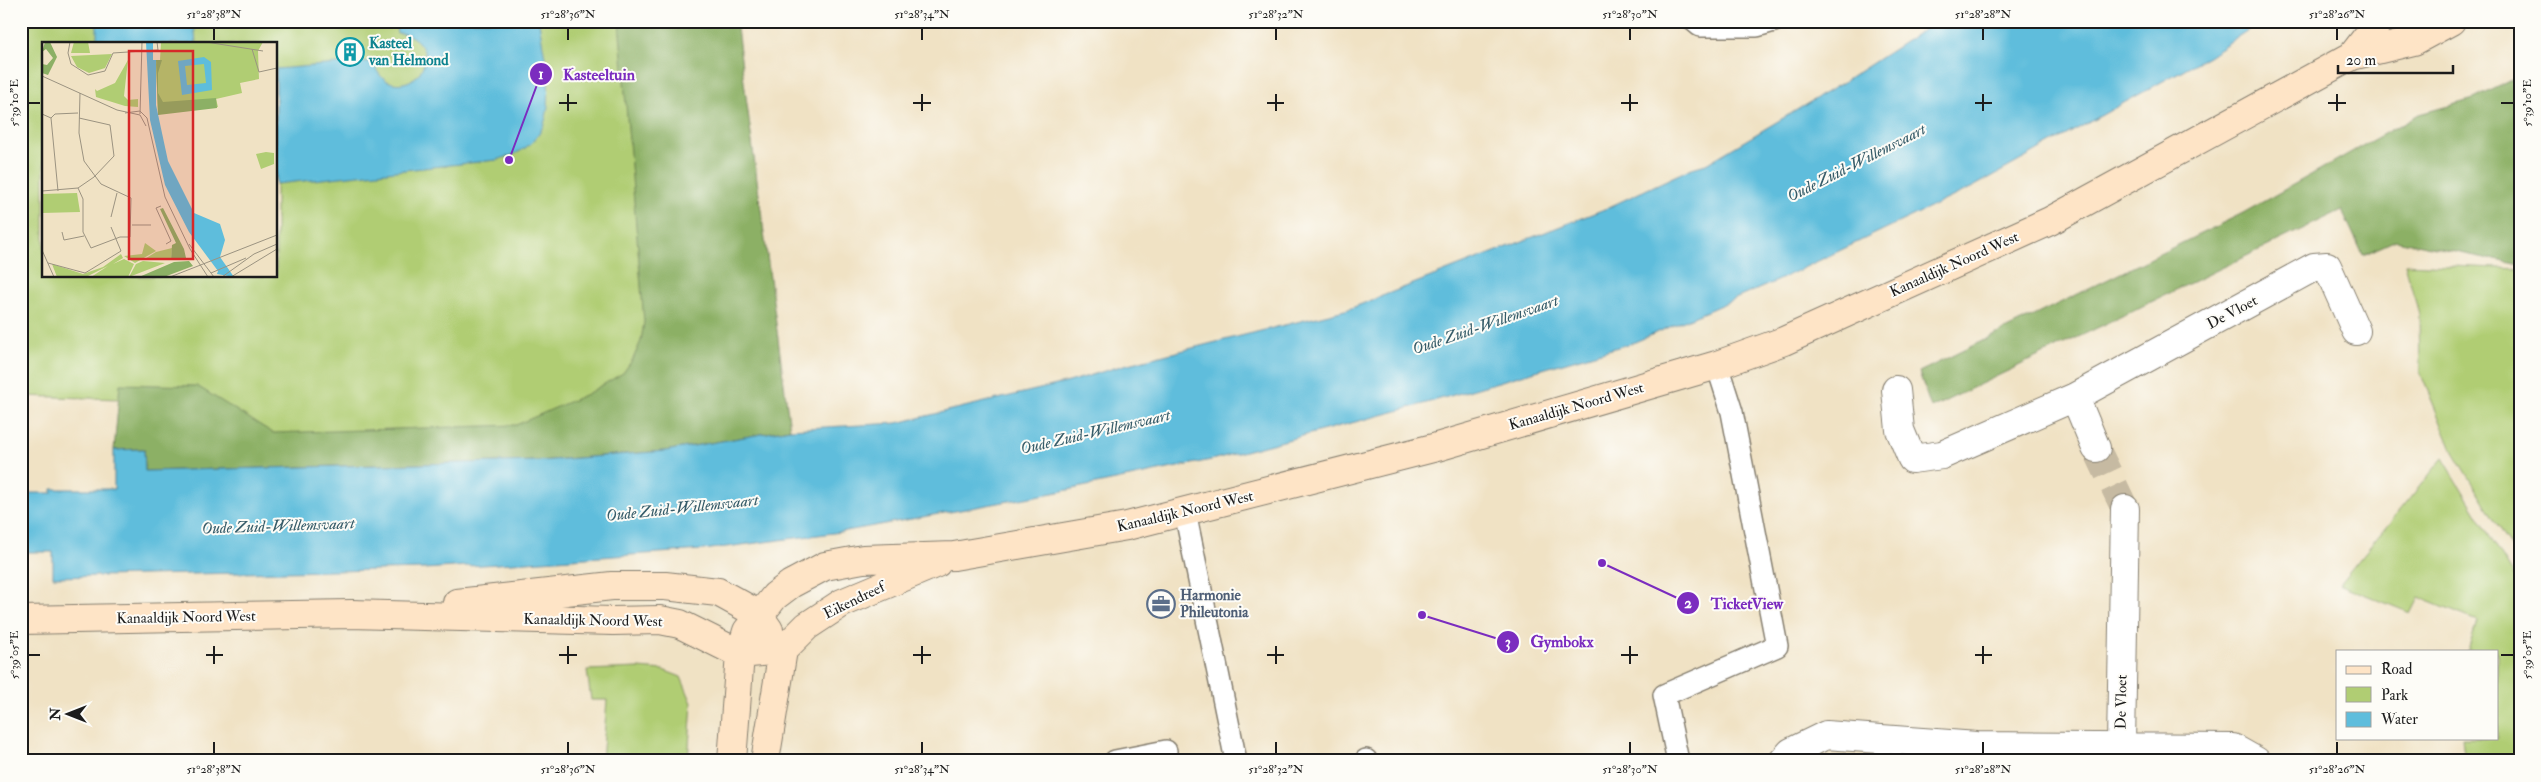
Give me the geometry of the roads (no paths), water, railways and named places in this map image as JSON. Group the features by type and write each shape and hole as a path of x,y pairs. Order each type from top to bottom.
{"street":[{"name":"Kanaaldijk Noord West","path":"2352,56 2378,21"},
{"name":"Kanaaldijk Noord West","path":"758,614 775,596 791,584 824,566 863,559 954,556 1127,526 1437,447 1717,365 1784,341 2050,221 2352,56 2414,41 2451,21"},
{"name":"De Vloet","path":"1896,390 1900,430 1912,459 1942,455 2075,397 2314,268 2328,266 2356,331"},
{"path":"2075,397 2096,448"},
{"name":"De Vloet","path":"2120,745 2125,509"},
{"name":"Eikendreef","path":"783,650 807,626 842,603 954,556"},
{"name":"Kanaaldijk Noord West","path":"351,614 612,586 665,586 718,592 758,614 783,650"},
{"name":"Kanaaldijk Noord West","path":"21,620 351,614 613,621 660,620 680,624 740,654"},
{"path":"732,761 740,654 747,631 758,614"},
{"path":"740,654 783,650 764,761"},
{"path":"1787,756 1826,735 1977,746 2120,745 2233,748 2256,761"}],"lane":[{"path":"1694,21 1700,26 1757,26 1774,21"},
{"path":"1678,761 1664,695 1777,646 1732,412 1717,365"},
{"path":"1185,512 1236,761"},
{"path":"1115,761 1166,751"}],"water":[{"path":"97,21 194,21 196,42 97,42"},
{"path":"395,21 539,21 547,73 548,109 544,125 535,139 519,152 497,160 278,184 278,69 374,61 378,72 384,79 392,83 410,81 418,75 423,66 425,54 421,45 414,39 406,34 397,33"},
{"name":"Oude Zuid-Willemsvaart","path":"1937,21 2262,21 2208,56 1973,187 1772,283 1635,342 1416,406 1211,460 1058,492 841,532 703,550 424,569 53,577 53,552 21,552 21,493 52,493 52,489 114,489 114,450 144,449 145,471 540,461 665,451 790,429 897,423 1069,382 1124,365 1349,309 1607,208 1692,168 1706,164 1842,83"}],"tunnel":[{"path":"2096,448 2125,509"}],"place":[{"name":"Kasteel van Helmond","path":"350,52"},
{"name":"Kasteeltuin","path":"509,160"},
{"name":"TicketView","path":"1602,563"},
{"name":"Harmonie Phileutonia","path":"1161,604"},
{"name":"Gymbokx","path":"1422,615"}]}
